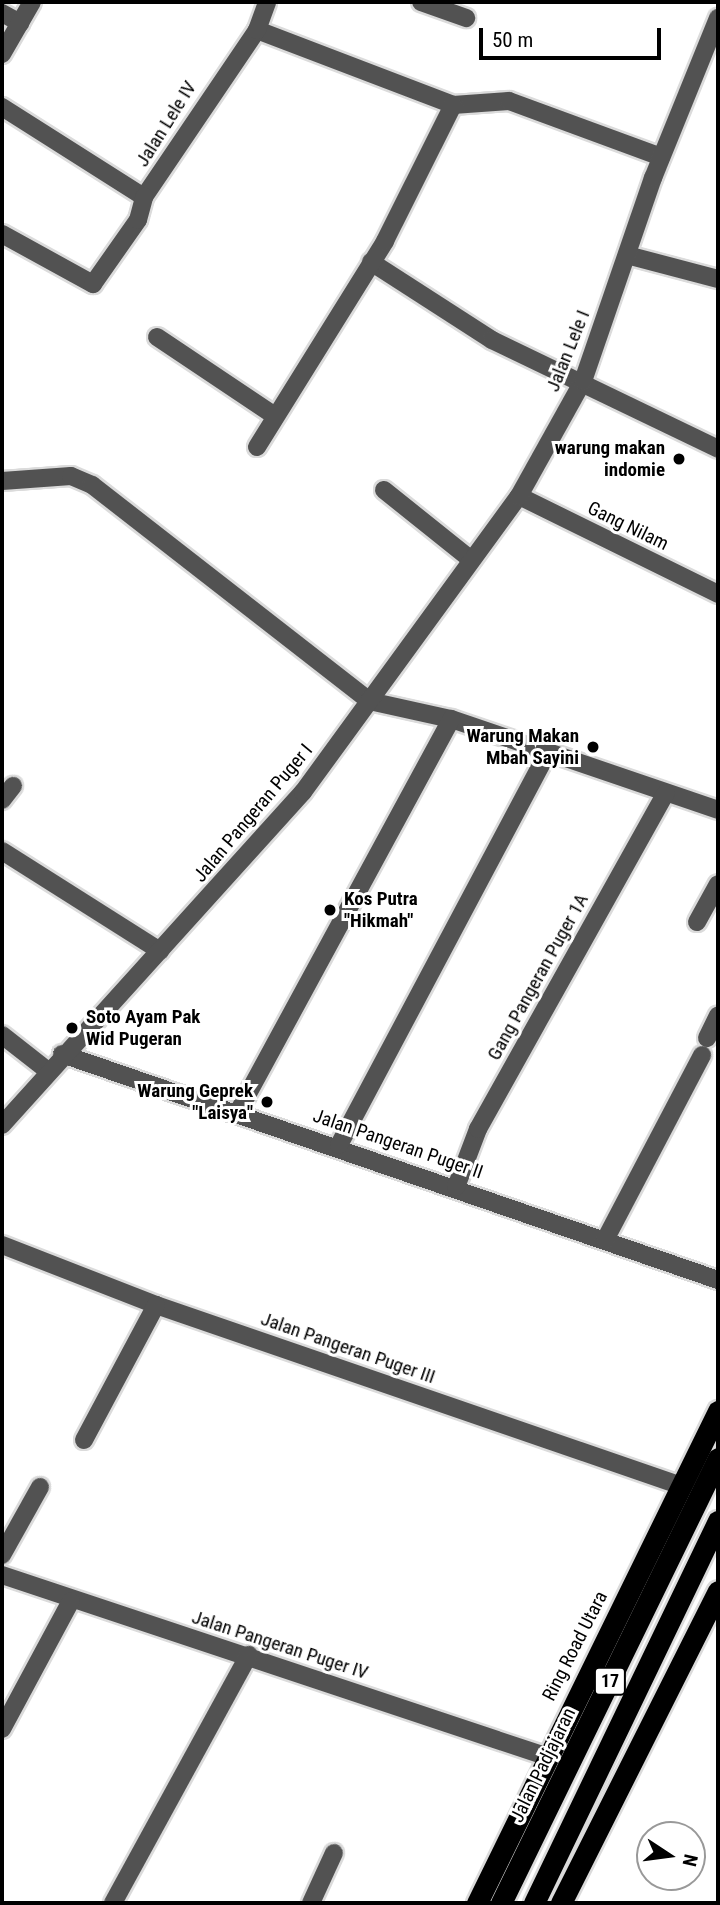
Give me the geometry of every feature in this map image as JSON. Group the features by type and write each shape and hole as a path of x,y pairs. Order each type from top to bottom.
{"highway":[{"name":"Ring Road Utara","path":"477,1903 545,1756 718,1411"},
{"name":"Jalan Padjajaran","path":"501,1903 718,1458"},
{"name":"17","path":"534,1903 718,1521"},
{"path":"561,1903 718,1591"}],"street":[{"path":"2,54 32,2"},
{"name":"Jalan Lele IV","path":"2,107 144,197 257,30 267,2"},
{"path":"421,2 466,18"},
{"path":"2,13 20,23"},
{"name":"Jalan Lele I","path":"369,701 470,559 519,496 583,381 661,157 718,18"},
{"path":"257,30 453,105 509,101 661,157"},
{"path":"257,447 371,262 453,105"},
{"path":"2,234 93,285 138,220 144,197"},
{"path":"627,255 718,279"},
{"path":"371,262 492,340 583,381 640,416 718,449"},
{"path":"157,337 275,416"},
{"path":"2,481 71,476 92,485 369,701 451,719 718,810"},
{"path":"384,490 470,559"},
{"name":"Gang Nilam","path":"519,496 718,594"},
{"name":"Jalan Pangeran Puger I","path":"2,1125 62,1054 160,951 303,792 369,701"},
{"path":"238,1112 451,719"},
{"path":"339,1145 548,752"},
{"name":"Gang Pangeran Puger 1A","path":"456,1187 478,1129 666,793"},
{"path":"2,851 160,951"},
{"path":"697,922 718,884"},
{"path":"707,1038 718,1015"},
{"path":"2,1035 48,1071"},
{"name":"Jalan Pangeran Puger II","path":"62,1054 339,1145 718,1280"},
{"path":"605,1240 702,1055"},
{"name":"Jalan Pangeran Puger III","path":"2,1245 156,1306 682,1486"},
{"path":"84,1440 156,1306"},
{"path":"2,1555 40,1487"},
{"name":"Jalan Pangeran Puger IV","path":"2,1576 71,1601 249,1655 545,1756"},
{"path":"2,1730 71,1601"},
{"path":"113,1903 249,1655"},
{"path":"311,1903 334,1853"}],"place":[{"name":"warung makan indomie","path":"679,459"},
{"name":"Warung Makan Mbah Sayini","path":"593,747"},
{"name":"Kos Putra \"Hikmah\"","path":"330,910"},
{"name":"Soto Ayam Pak Wid Pugeran","path":"72,1028"},
{"name":"Warung Geprek \"Laisya\"","path":"267,1102"}]}
